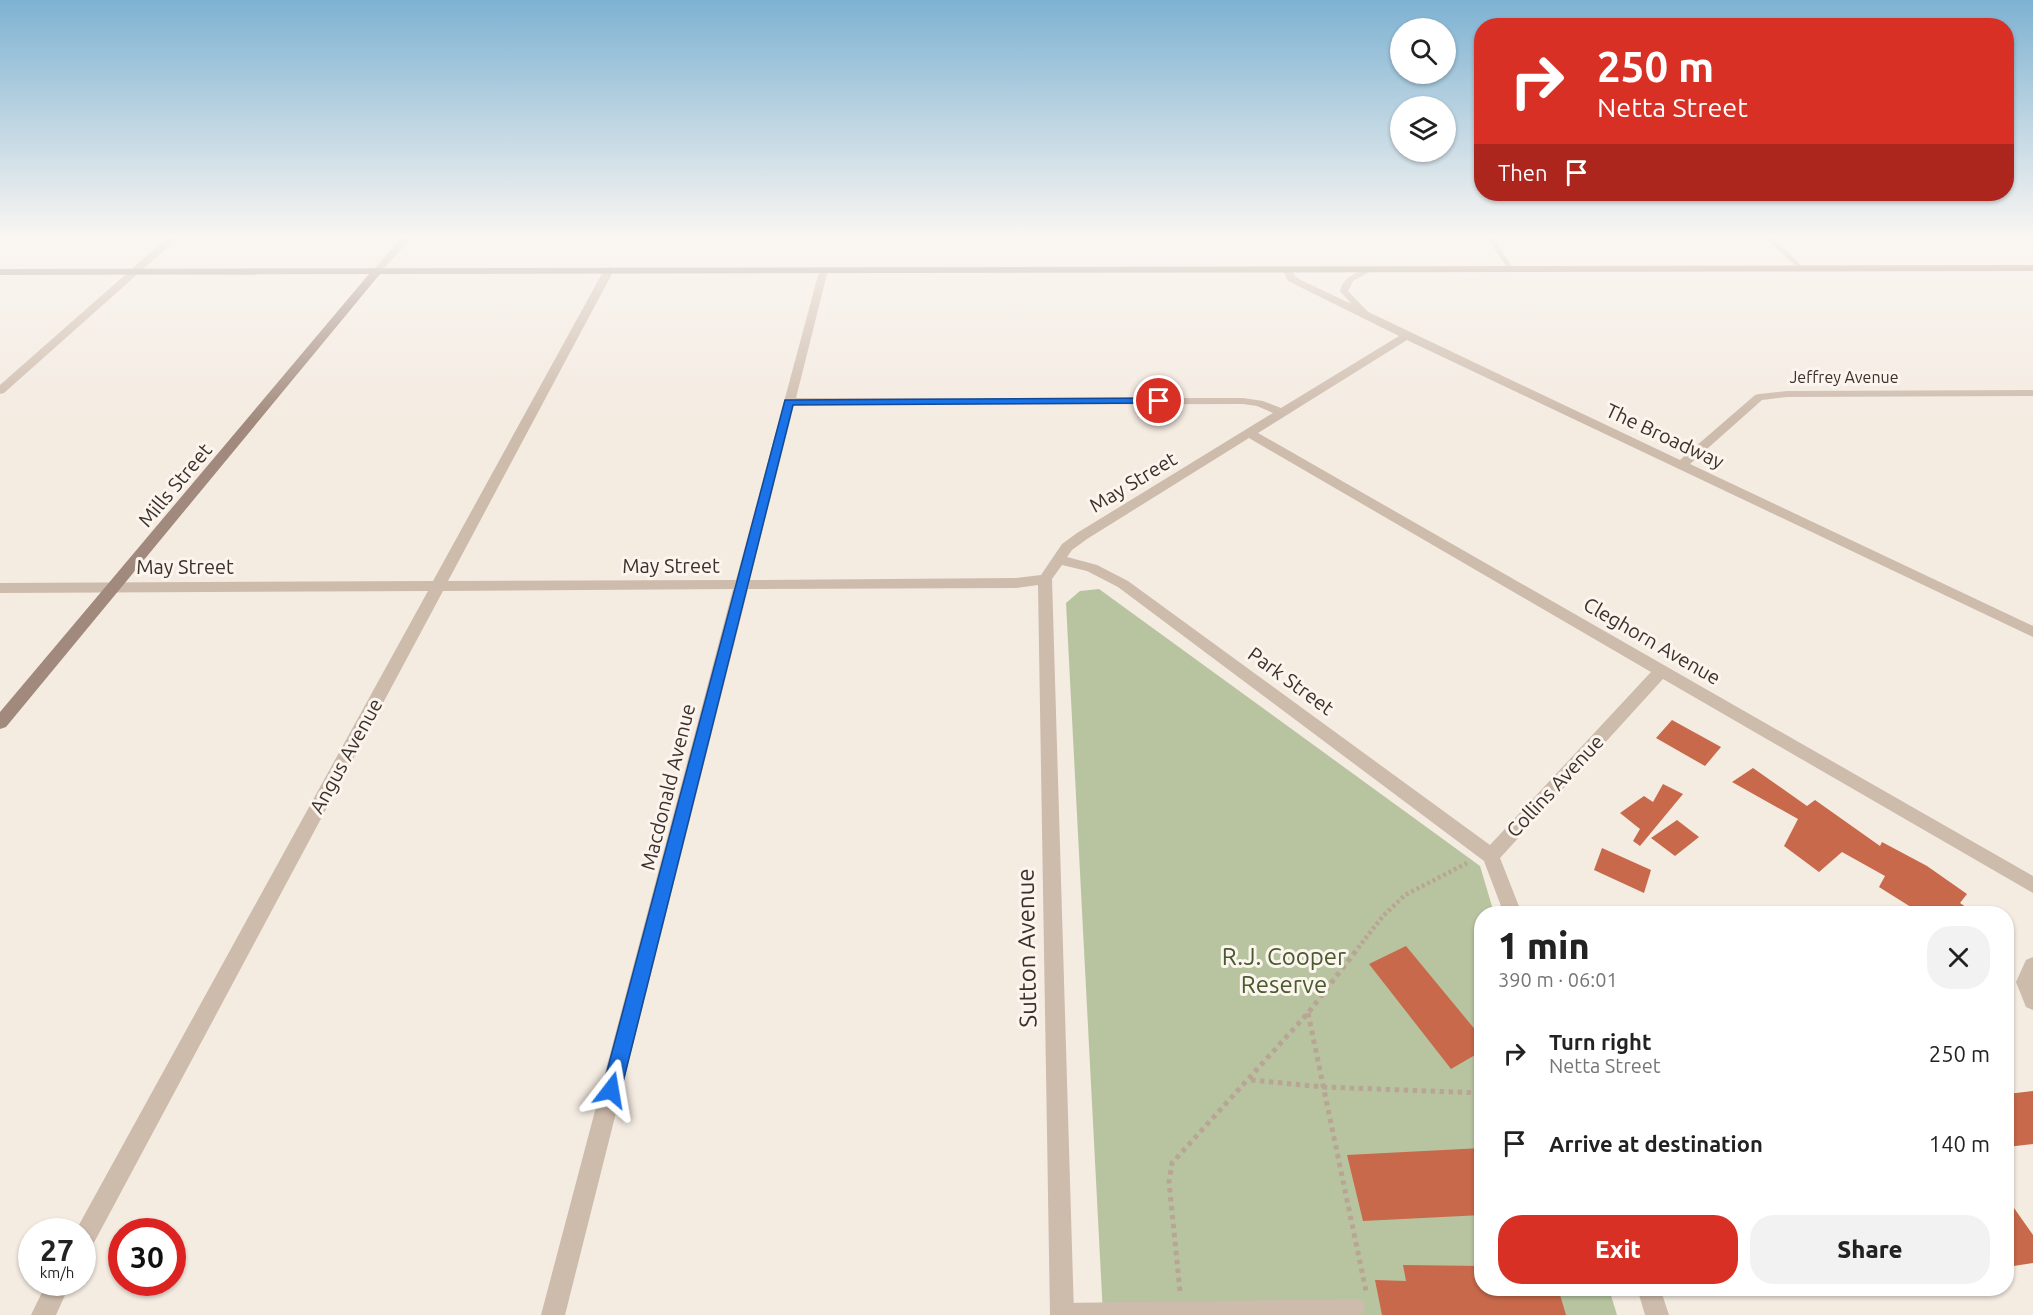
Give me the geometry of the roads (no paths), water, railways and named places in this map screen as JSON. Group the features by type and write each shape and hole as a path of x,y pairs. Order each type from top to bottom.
{"main road":[{"name":"Mills Street","path":"0,723 354,299"}],"street":[{"path":"0,391 104,299"},
{"name":"Angus Avenue","path":"95,1218 593,299"},
{"name":"Macdonald Avenue","path":"553,1315 815,299"},
{"name":"The Broadway","path":"1332,299 2033,632"},
{"name":"May Street","path":"0,588 741,586 1016,583 1045,579 1067,547 1082,536 1407,335"},
{"name":"Jeffrey Avenue","path":"1682,465 1759,397 1787,394 2033,393"},
{"path":"789,402 1242,401 1259,403 1281,412"},
{"name":"Cleghorn Avenue","path":"1251,433 2033,885"},
{"name":"Park Street","path":"1057,559 1092,568 1123,584 1487,852"},
{"name":"Sutton Avenue","path":"1045,579 1062,1313"},
{"name":"Collins Avenue","path":"1510,906 1487,852 1661,671"},
{"path":"2033,966 2026,982 2033,1000"},
{"path":"43,1315 53,1296"},
{"path":"1651,1296 1657,1315"}],"lane":[{"path":"1352,299 1368,317"},
{"path":"1062,1313 1362,1302"}],"park label":[{"name":"R.J. Cooper Reserve","path":"1284,971"}]}
